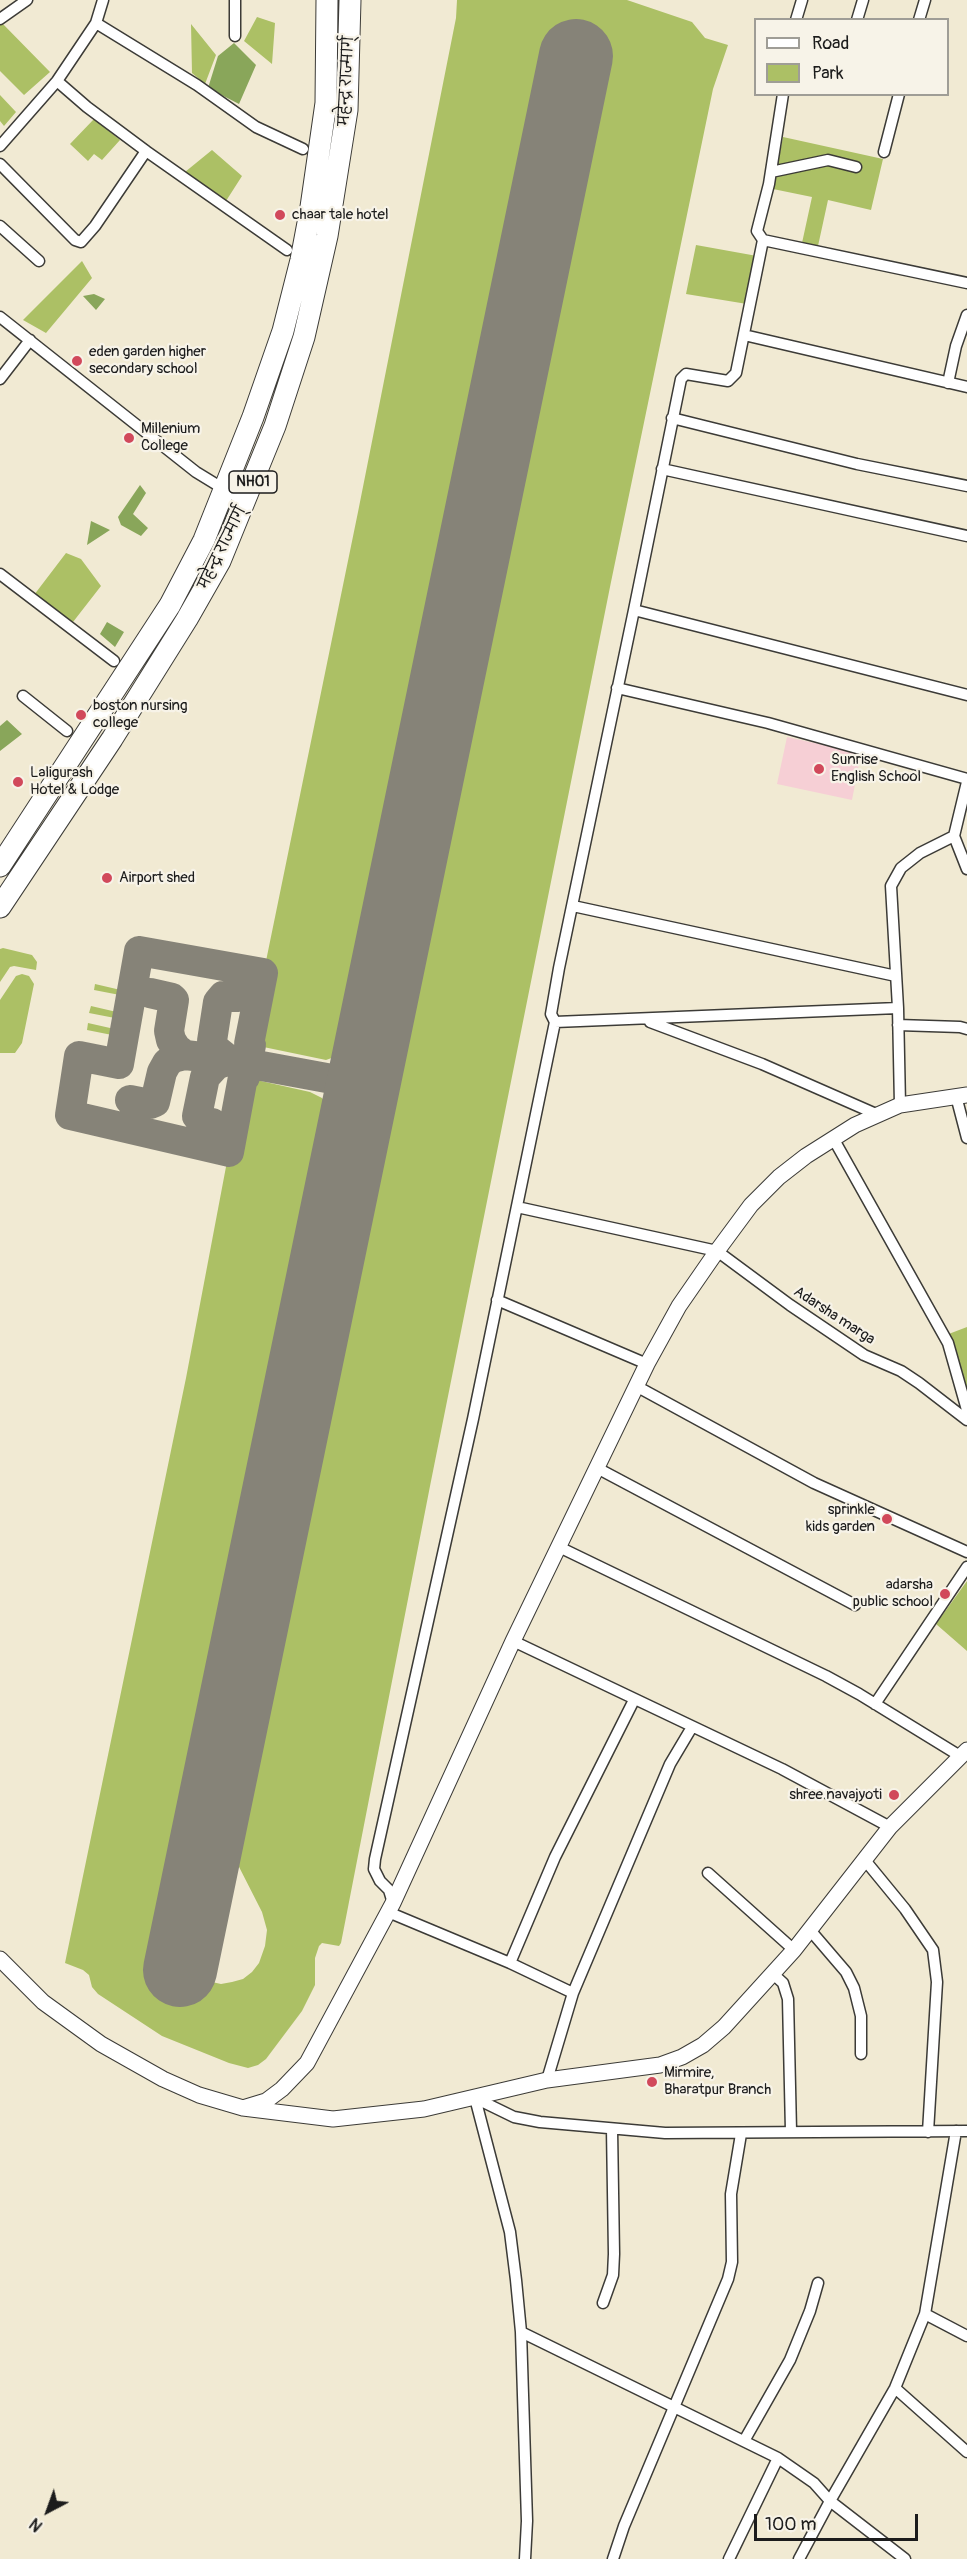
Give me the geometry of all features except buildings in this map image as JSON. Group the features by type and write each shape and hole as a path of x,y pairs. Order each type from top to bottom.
{"highway":[{"name":"महेन्द्र राज्मार्ग्","path":"0,866 170,605 204,540 225,491 280,340 301,260 312,207 326,103 327,0"},
{"name":"महेन्द्र राज्मार्ग्","path":"0,907 176,638 220,561 245,502 290,384 316,292 341,161 347,110 350,0"}],"street":[{"path":"0,19 27,0"},
{"path":"0,146 57,81 96,23 103,0"},
{"path":"235,0 235,36"},
{"path":"797,18 802,0"},
{"path":"858,18 863,0"},
{"path":"920,18 925,0"},
{"path":"96,23 197,85 256,127 303,149"},
{"path":"57,81 87,107 287,250"},
{"path":"783,96 771,172 757,231 763,240 967,283"},
{"path":"884,152 898,96"},
{"path":"0,164 75,240 81,242 95,226 147,151"},
{"path":"771,172 828,160 856,167"},
{"path":"0,226 39,261"},
{"path":"391,1907 389,1890 376,1875 374,1869 375,1859 517,1207 555,1022 551,1014 672,418 681,379 686,374 721,381 733,378 763,240"},
{"path":"948,383 956,346 967,315"},
{"path":"0,316 196,471 245,502"},
{"path":"744,335 967,387"},
{"path":"0,379 30,340"},
{"path":"672,418 857,464 967,486"},
{"path":"662,469 967,537"},
{"path":"0,574 114,661"},
{"path":"634,610 967,695"},
{"path":"617,688 768,723 967,781 954,836 967,869"},
{"path":"23,696 68,731"},
{"path":"900,1105 898,1008 891,886 901,868 920,853 954,836"},
{"path":"573,906 896,976"},
{"path":"555,1022 898,1008"},
{"path":"645,1019 762,1064 876,1114"},
{"path":"898,1025 967,1029"},
{"path":"243,2108 266,2100 282,2089 307,2063 391,1907 513,1641 646,1364 679,1306 717,1251 752,1205 778,1177 834,1138 876,1114 900,1105 961,1096 967,1138"},
{"path":"834,1138 948,1343 967,1410"},
{"path":"517,1207 717,1251"},
{"name":"Adarsha marga","path":"717,1251 790,1305 864,1355 901,1371 967,1420"},
{"path":"497,1300 646,1364"},
{"path":"636,1386 814,1483 967,1552"},
{"path":"597,1468 855,1605"},
{"path":"0,1959 43,2002 101,2044 163,2079 199,2095 243,2108 333,2119 424,2109 548,2079 660,2065 682,2057 704,2045 724,2027 794,1950 890,1827 963,1753 826,1676 559,1546"},
{"path":"875,1704 967,1567"},
{"path":"513,1641 782,1769 890,1827"},
{"path":"510,1963 555,1857 634,1700"},
{"path":"548,2079 573,1993 670,1764 692,1727"},
{"path":"864,1859 906,1909 933,1950 937,1982 928,2132"},
{"path":"708,1873 794,1950"},
{"path":"391,1907 573,1993"},
{"path":"810,1930 846,1972 855,1988 861,2016 861,2054"},
{"path":"772,1973 783,1983 788,1999 791,2131"},
{"path":"475,2098 514,2117 612,2130 665,2133 961,2131 925,2314 895,2388 830,2500 799,2559"},
{"path":"475,2098 510,2232 521,2332 527,2521 525,2559"},
{"path":"603,2303 613,2275 612,2130"},
{"path":"614,2559 624,2526 731,2269 731,2194 741,2133"},
{"path":"744,2441 790,2360 818,2283"},
{"path":"925,2314 967,2336"},
{"path":"521,2332 777,2458 814,2483 830,2500 905,2559"},
{"path":"895,2388 967,2452"},
{"path":"729,2559 777,2458"}],"shaded area":[{"name":"Sunrise English School","path":"787,737 861,753 852,800 777,784"}],"green space":[{"path":"457,0 627,0 692,22 705,38 728,45 713,89 611,582 341,1943 339,1946 322,1943 319,1946 315,1958 315,1985 302,2011 266,2059 248,2068 229,2063 162,2036 98,1994 92,1987 89,1975 83,1970 65,1963 186,1378 243,1077 310,1092 322,1098 329,1106 335,1128 162,1971 221,1984 232,1982 243,1979 252,1972 259,1963 265,1946 267,1930 262,1912 235,1859 605,55 558,47 352,1043 340,1055 326,1060 249,1044 358,512 456,18"},
{"path":"257,17 275,23 272,64 244,41"},
{"path":"0,21 50,72 24,95 0,71"},
{"path":"191,24 216,55 205,84 192,73"},
{"path":"234,43 256,65 239,104 208,88 218,56"},
{"path":"0,95 16,112 4,126 0,121"},
{"path":"94,119 120,140 102,160 94,154 88,161 70,144"},
{"path":"783,137 883,159 871,210 828,200 818,246 802,243 812,197 773,189"},
{"path":"212,150 242,176 226,201 185,172"},
{"path":"696,245 757,256 747,304 686,294"},
{"path":"82,261 92,278 46,333 23,320"},
{"path":"94,294 105,299 96,310 83,296"},
{"path":"140,485 146,493 133,514 148,528 141,536 121,525 118,517"},
{"path":"91,521 110,530 87,545"},
{"path":"66,553 81,559 101,586 73,622 34,595"},
{"path":"107,622 124,632 115,647 100,634"},
{"path":"7,720 22,734 0,751 0,726"},
{"path":"0,949 32,955 37,962 36,970 10,967 0,982"},
{"path":"22,974 29,976 34,984 22,1043 15,1053 0,1053 0,1000 16,976"},
{"path":"95,984 125,991 125,996 94,990"},
{"path":"91,1006 121,1013 120,1019 89,1013"},
{"path":"88,1023 119,1030 117,1036 87,1030"},
{"path":"84,1045 115,1051 113,1059 82,1053"},
{"path":"967,1327 967,1405 946,1335"},
{"path":"967,1581 967,1651 936,1624"}],"taxiway":[{"path":"139,951 263,973 229,1152 70,1115 79,1056 119,1064 139,951"},
{"path":"150,993 174,1000 169,1031 176,1048 185,1055"},
{"path":"212,1123 201,1121 197,1116 205,1077 216,1065 229,1060 214,1048 212,1041 218,1002 223,996 236,997"},
{"path":"130,1100 150,1104 155,1102 162,1072 167,1063 173,1058 185,1055 229,1060 332,1079 348,1077 358,1072 370,1053"},
{"path":"332,1079 349,1090 354,1099 357,1108 355,1123"}],"runway":[{"path":"180,1970 576,56"}],"place":[{"name":"chaar tale hotel","path":"280,215"},
{"name":"eden garden higher secondary school","path":"77,361"},
{"name":"Millenium College","path":"129,438"},
{"name":"boston nursing college","path":"81,715"},
{"name":"Sunrise English School","path":"819,769"},
{"name":"Laligurash Hotel & Lodge","path":"18,782"},
{"name":"Airport shed","path":"107,878"},
{"name":"sprinkle kids garden","path":"887,1519"},
{"name":"adarsha public school","path":"945,1594"},
{"name":"shree navajyoti","path":"894,1795"},
{"name":"Mirmire, Bharatpur Branch","path":"652,2082"}]}
